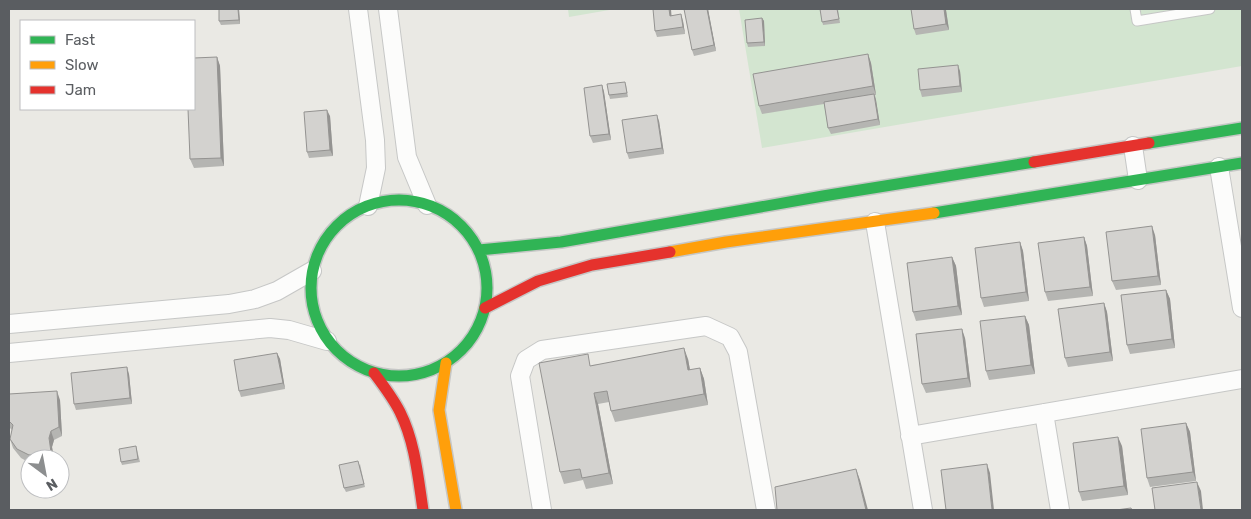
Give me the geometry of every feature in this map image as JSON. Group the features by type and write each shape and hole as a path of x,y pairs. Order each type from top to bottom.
{"street":[{"path":"358,9 376,168 368,206"},
{"path":"388,9 407,157 427,205"},
{"path":"479,250 561,242 823,196 1242,128"},
{"path":"1133,146 1138,180"},
{"path":"485,308 538,281 592,265 726,242 875,222 1242,163"},
{"path":"1219,167 1242,308"},
{"path":"407,200 427,205 454,220 466,231 479,250 485,269 487,288 485,308 471,339 446,363 423,373 399,377 374,373 348,361 327,341 312,308 312,272 323,244 342,221 368,206 387,201 407,200"},
{"path":"875,222 923,510"},
{"path":"9,324 229,304 277,292 312,272"},
{"path":"542,510 520,376 526,360 542,350 706,326 730,336 738,352 766,510"},
{"path":"9,353 270,328 289,330 327,341"},
{"path":"446,363 439,410 456,510"},
{"path":"374,373 392,398 403,418 409,438 423,510"},
{"path":"910,436 1242,380"},
{"path":"1044,413 1060,510"}],"lane":[{"path":"1135,9 1137,21 1210,9"}],"green space":[{"path":"568,9 615,9 569,17"},
{"path":"739,9 1242,9 1242,66 762,148"}],"building":[{"path":"219,9 238,9 239,20 219,21"},
{"path":"653,9 669,9 670,16 681,14 683,27 655,31"},
{"path":"684,9 707,9 714,45 692,50"},
{"path":"820,9 837,9 839,19 822,22"},
{"path":"911,9 944,9 946,24 914,29"},
{"path":"762,18 764,42 747,43 745,20"},
{"path":"868,54 873,86 759,106 753,74"},
{"path":"217,57 221,158 190,159 188,110 195,110 195,58"},
{"path":"958,65 960,86 920,90 918,69"},
{"path":"625,82 627,93 609,95 607,84"},
{"path":"602,85 609,134 590,136 584,88"},
{"path":"874,94 878,119 828,128 824,102"},
{"path":"327,110 330,150 307,152 304,112"},
{"path":"657,115 662,148 627,153 622,120"},
{"path":"1152,226 1158,276 1112,281 1106,232"},
{"path":"1084,237 1090,287 1045,292 1038,243"},
{"path":"1020,242 1026,292 981,298 975,248"},
{"path":"952,257 958,306 913,312 907,263"},
{"path":"1166,290 1172,339 1127,345 1121,295"},
{"path":"1104,303 1110,352 1065,358 1058,309"},
{"path":"1025,316 1031,365 986,371 980,321"},
{"path":"962,329 968,378 922,384 916,334"},
{"path":"684,348 688,370 700,368 704,394 611,411 607,391 594,393 609,473 582,478 580,469 560,472 539,363 588,354 590,366"},
{"path":"277,353 283,383 239,391 234,360"},
{"path":"127,367 130,398 74,404 71,373"},
{"path":"57,391 59,427 51,431 49,438 51,449 20,450 17,449 10,439 13,425 9,421 9,394"},
{"path":"1186,423 1193,472 1147,478 1141,429"},
{"path":"1118,437 1124,486 1079,492 1073,443"},
{"path":"136,446 138,459 121,462 119,449"},
{"path":"358,461 364,484 344,488 339,465"},
{"path":"987,464 992,510 946,510 941,470"},
{"path":"856,469 866,510 777,510 775,487"},
{"path":"1197,482 1201,510 1155,510 1152,488"},
{"path":"1131,508 1132,510 1116,510"}],"traffic: fast":[{"path":"1149,143 1242,128"},
{"path":"479,250 561,242 823,196 1034,162"},
{"path":"934,213 1242,163"},
{"path":"399,200 433,207 455,220 467,232 480,254 487,288 480,322 467,344 455,356 433,369 399,376 365,369 343,356 331,344 318,322 311,288 318,254 331,232 343,220 365,207 399,200"}],"traffic: slow":[{"path":"670,252 726,242 934,213"},
{"path":"446,363 439,410 456,510"}],"traffic: jam":[{"path":"1034,162 1149,143"},
{"path":"485,308 538,281 592,265 670,252"},
{"path":"374,373 388,392 405,423 415,460 423,510"}]}
